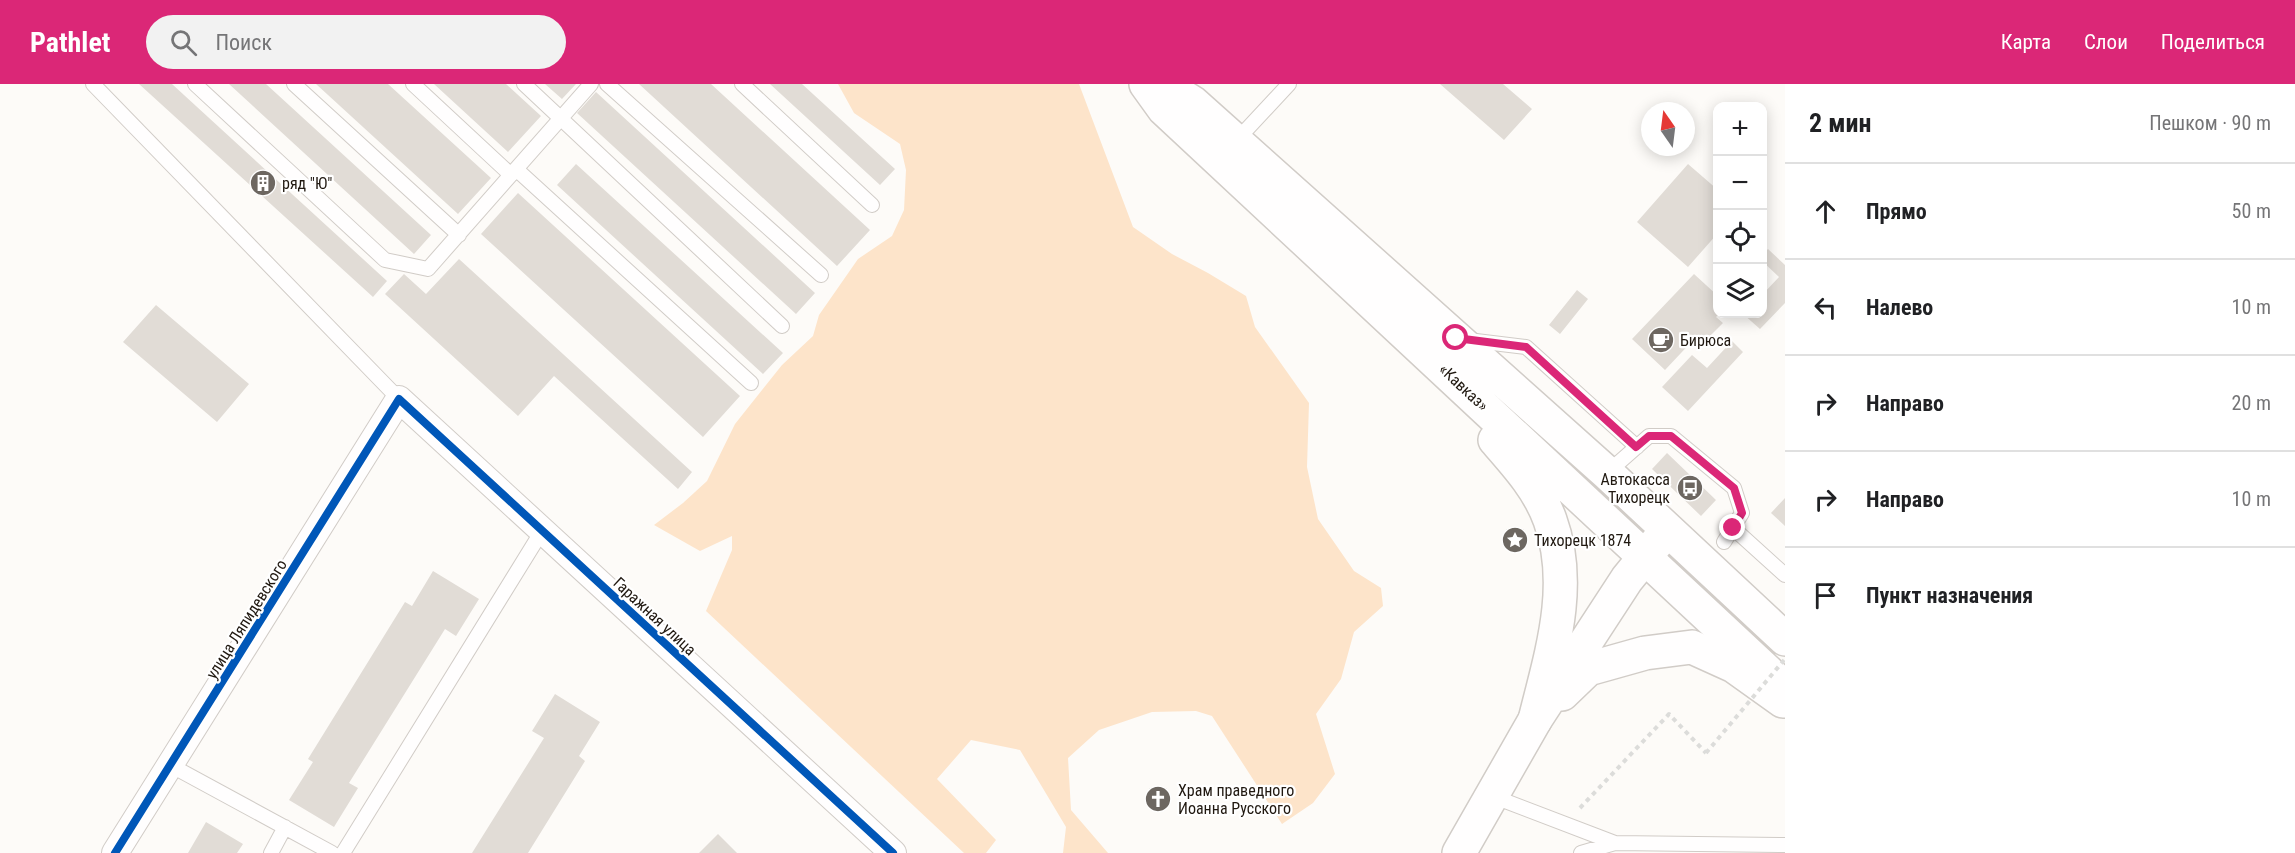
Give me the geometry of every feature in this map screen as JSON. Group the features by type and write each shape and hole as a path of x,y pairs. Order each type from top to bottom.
{"main road":[{"name":"«Кавказ»","path":"1146,84 1164,109 1785,688"},
{"name":"«Кавказ»","path":"1163,84 1192,103 1456,338 1607,473 1785,639"},
{"path":"1248,188 1444,383 1515,463 1536,492 1550,520 1557,553 1561,595 1556,635 1535,720"},
{"path":"1459,853 1535,720 1627,579 1667,530"},
{"path":"1535,720 1588,669 1645,653 1692,647 1734,666 1785,702"}],"street":[{"name":"Гаражная улица","path":"399,399 894,853"},
{"name":"улица Ляпидевского","path":"115,853 399,399"}],"lane":[{"path":"93,84 399,399"},
{"path":"195,84 385,261 428,269 591,84"},
{"path":"294,84 459,234"},
{"path":"413,84 751,383"},
{"path":"525,84 782,326"},
{"path":"607,84 821,275"},
{"path":"742,84 872,205"},
{"path":"1235,142 1289,84"},
{"path":"1456,338 1526,347 1636,447"},
{"path":"1607,473 1649,436 1671,436 1734,488 1742,513 1724,542"},
{"path":"1733,528 1785,575"},
{"path":"343,853 542,531"},
{"path":"170,765 332,853"},
{"path":"1490,796 1615,843"},
{"path":"271,853 285,827"},
{"path":"1581,853 1615,843 1785,845"}],"path":[{"path":"1565,823 1669,714 1706,753 1785,659"}],"shaded area":[{"path":"838,84 1079,84 1133,227 1172,254 1246,296 1255,327 1309,403 1307,467 1318,519 1354,571 1381,588 1383,606 1354,632 1341,679 1316,714 1335,774 1313,803 1282,824 1212,716 1196,711 1152,712 1099,730 1068,758 1071,810 1108,853 1063,853 1066,827 1020,750 971,740 937,779 996,840 986,853 964,853 706,611 732,550 732,536 700,551 654,525 707,481 735,424 782,365 813,336 819,315 858,259 892,236 904,210 906,170 900,144 854,113"}],"building":[{"name":"ряд \"Ю\"","path":"139,84 172,84 387,281 373,297"},
{"path":"229,84 266,84 431,235 414,254"},
{"path":"316,84 388,84 491,178 458,214"},
{"path":"434,84 506,84 541,116 508,152"},
{"path":"545,84 576,84 562,99"},
{"path":"639,84 711,84 870,230 837,266"},
{"path":"770,84 802,84 895,169 880,185"},
{"path":"1440,84 1503,84 1532,109 1504,140"},
{"path":"596,92 815,293 796,314 577,113"},
{"path":"576,164 783,353 763,374 557,185"},
{"path":"1688,164 1713,186 1713,239 1688,267 1637,222"},
{"path":"518,193 740,396 703,437 481,234"},
{"path":"1767,250 1785,265 1785,303 1760,329 1748,318 1767,318 1767,290 1779,277 1767,266"},
{"path":"459,259 692,472 678,489 554,376 518,416 385,294 404,274 426,294"},
{"path":"1694,274 1713,291 1713,318 1717,318 1723,323 1704,342 1697,336 1665,370 1632,339"},
{"path":"1577,290 1588,299 1560,334 1549,325"},
{"path":"156,305 249,384 217,422 123,342"},
{"path":"1732,341 1743,352 1688,411 1662,387 1692,355 1707,368"},
{"path":"1667,453 1716,500 1701,516 1652,469"},
{"path":"1785,498 1785,526 1771,513"},
{"path":"433,571 479,599 456,636 445,629 349,783 358,788 334,827 289,800 313,762 308,759 405,602 412,606"},
{"path":"555,694 600,722 579,756 585,761 528,853 472,853 544,738 532,731"},
{"path":"206,822 243,844 237,853 188,853"},
{"path":"718,834 737,853 699,853"}],"cycle path":[{"path":"115,853 399,399 893,853"}],"place":[{"name":"ряд \"Ю\"","path":"263,183"},
{"name":"Бирюса","path":"1661,340"},
{"name":"Автокасса Тихорецк","path":"1690,488"},
{"name":"Тихорецк 1874","path":"1515,540"},
{"name":"Храм праведного Иоанна Русского","path":"1158,799"}],"route":[{"path":"1456,338 1526,347 1636,447 1649,436 1671,436 1734,488 1742,513 1733,528"}]}
